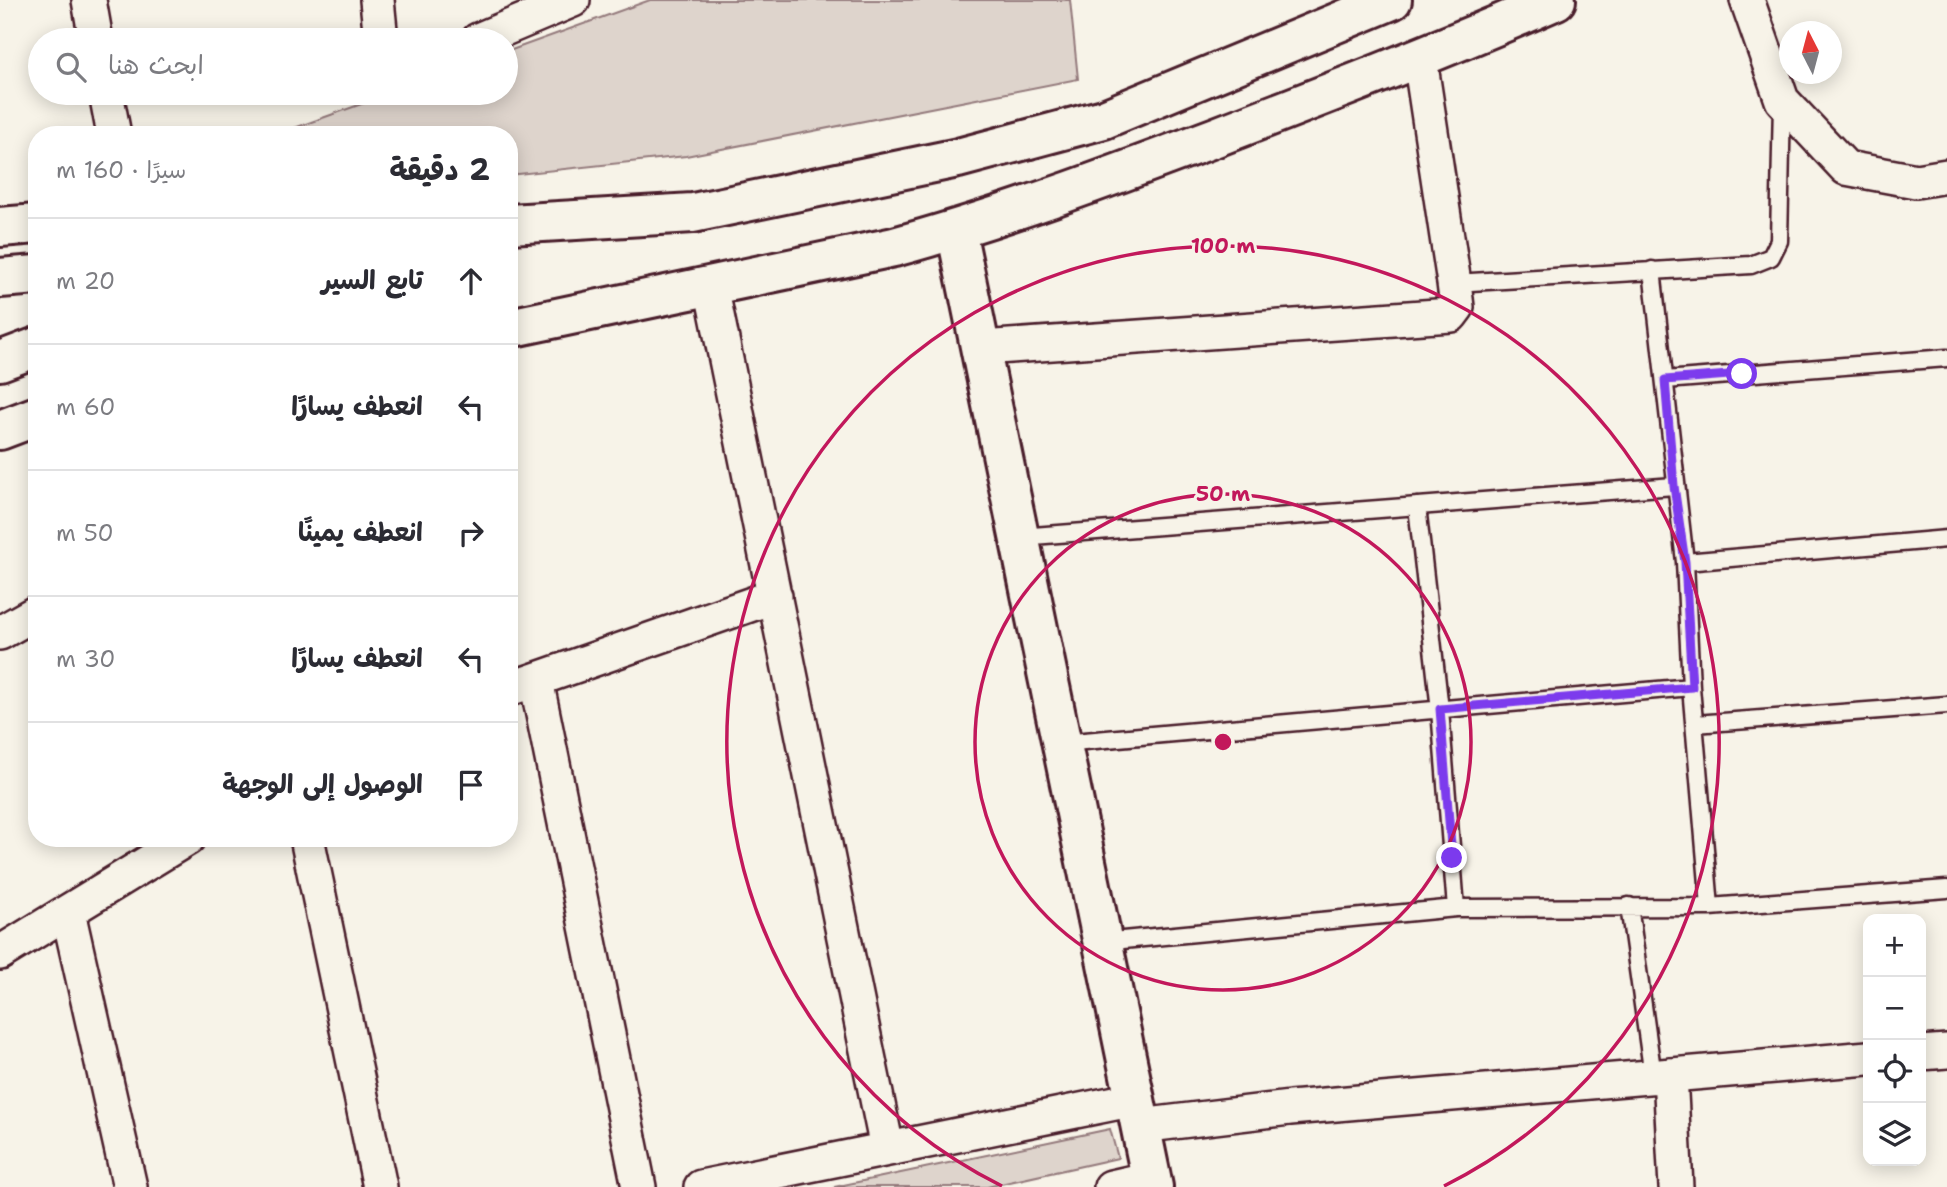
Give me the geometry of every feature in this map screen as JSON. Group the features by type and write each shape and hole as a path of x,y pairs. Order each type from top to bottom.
{"main road":[{"path":"518,223 693,213 958,158 1104,119 1392,0"},
{"path":"518,326 894,247 956,230 1130,169 1420,59 1556,0"},
{"path":"0,227 28,225"},
{"path":"956,230 1152,1182"},
{"path":"0,278 28,276"},
{"path":"0,361 28,350"},
{"path":"0,430 28,419"}],"street":[{"path":"89,0 94,28"},
{"path":"377,0 380,28"},
{"path":"506,28 573,0"},
{"path":"1747,0 1782,100 1846,168 1916,181 1947,176"},
{"path":"982,348 1434,318 1451,314 1457,307 1420,59"},
{"path":"108,105 112,126"},
{"path":"710,286 887,1148"},
{"path":"639,1187 523,684 775,596"},
{"path":"0,634 28,617"},
{"path":"0,953 173,847"},
{"path":"309,847 380,1187"},
{"path":"68,912 130,1187"},
{"path":"1926,1053 1947,1051"},
{"path":"701,1187 887,1148 1138,1112 1290,1108 1863,1058"},
{"path":"1662,1076 1676,1187"},
{"path":"1111,1187 1152,1182"}],"lane":[{"path":"1454,283 1751,265 1770,257 1779,242 1782,100"},
{"path":"1652,270 1674,486 1685,562 1710,907"},
{"path":"1665,380 1947,358"},
{"path":"1020,537 1674,486"},
{"path":"1417,506 1440,709 1456,908"},
{"path":"1685,562 1947,540"},
{"path":"1062,743 1692,687"},
{"path":"1695,724 1947,705"},
{"path":"1101,942 1456,908 1710,907 1947,889"},
{"path":"1629,906 1662,1076"}],"shaded area":[{"path":"650,0 1070,0 1078,79 686,156 518,174 518,126 300,126 359,105 518,105 518,48"},
{"path":"1110,1129 1118,1158 987,1187 834,1187"}],"route":[{"path":"1452,858 1440,709 1692,687 1685,562 1674,486 1665,380 1742,374"}]}
